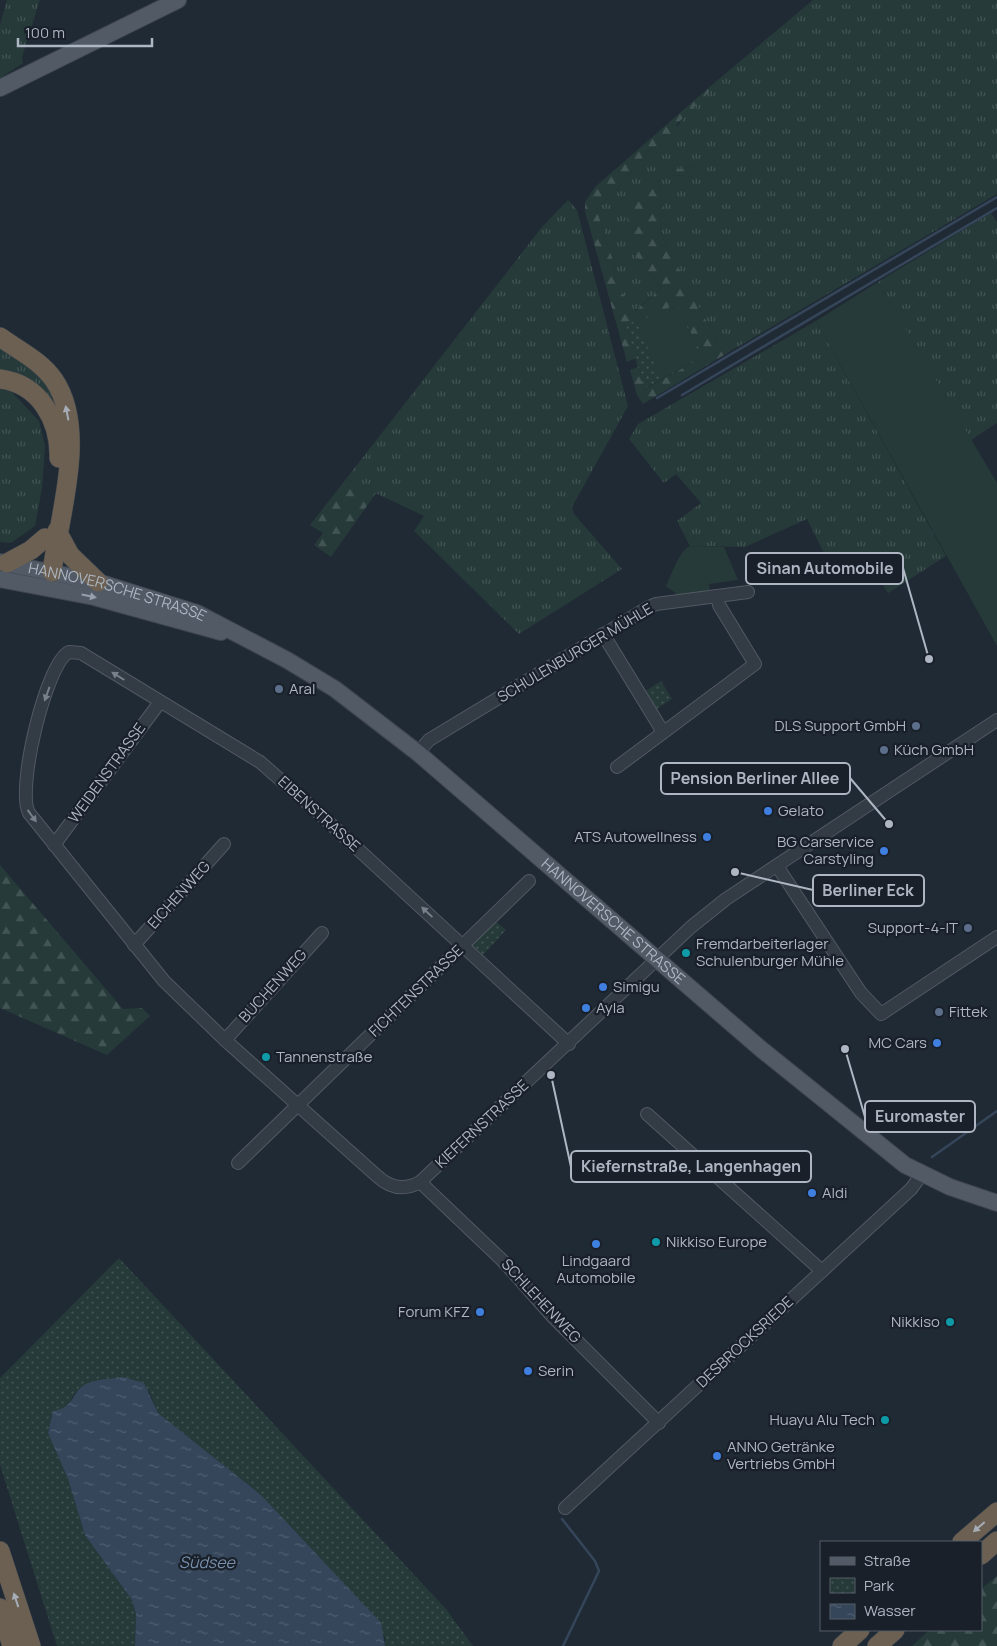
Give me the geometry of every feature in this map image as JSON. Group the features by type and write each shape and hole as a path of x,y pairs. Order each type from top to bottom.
{"highway":[{"path":"0,337 42,368 54,380 66,404 71,432 69,470 51,534 31,550 2,568"},
{"path":"0,379 17,384 39,399 54,420 58,435 58,468 44,579"},
{"path":"51,534 98,582"},
{"path":"963,1541 997,1512"},
{"path":"982,1554 997,1541"},
{"path":"0,1551 31,1646"},
{"path":"0,1608 12,1646"},
{"path":"842,1646 859,1631"},
{"path":"876,1646 894,1631"}],"main road":[{"path":"0,88 178,0"},
{"name":"HANNOVERSCHE STRASSE","path":"2,568 193,625 231,632"},
{"name":"HANNOVERSCHE STRASSE","path":"44,579 98,582 197,613 287,660 335,689 418,753 761,1049 906,1165 950,1187 997,1203"}],"street":[{"name":"SCHULENBURGER MÜHLE","path":"418,753 429,740 603,634 656,604 748,592"},
{"path":"617,768 754,664 719,605 717,596"},
{"path":"603,634 663,732"},
{"name":"EIBENSTRASSE","path":"54,845 25,806 31,746 40,712 59,660 69,652 80,653 260,762 463,945 569,1044"},
{"name":"WEIDENSTRASSE","path":"54,845 160,702"},
{"name":"KIEFERNSTRASSE","path":"420,1182 569,1044 691,927 726,899 997,720"},
{"name":"EICHENWEG","path":"134,945 224,844"},
{"path":"54,845 164,981 225,1040 385,1183 404,1187 420,1182"},
{"path":"776,866 861,993 881,1014 997,937"},
{"name":"FICHTENSTRASSE","path":"238,1163 529,881"},
{"name":"BUCHENWEG","path":"225,1040 322,933"},
{"path":"647,1114 822,1271"},
{"name":"DESBROCKSRIEDE","path":"565,1508 911,1189 922,1174"},
{"name":"SCHLEHENWEG","path":"420,1182 503,1261 553,1317 659,1423"}],"green space":[{"path":"7,0 40,0 22,57 23,63 0,78 0,25"},
{"path":"813,0 997,0 997,194 724,355 660,232 664,208 657,179 648,181 634,253 661,289 634,311 618,287 618,276 596,208 613,194 647,152 665,143 691,108 714,86 713,84","holes":["693,166 698,177 673,175 673,170"]},
{"path":"713,84 715,86 677,124 676,133 665,143 647,152 613,194 596,208 618,276 618,287 635,311 661,289 634,253 628,230 627,211 648,181 663,169 665,175 657,179 664,208 660,232 724,355 643,404 637,395 630,370 638,367 645,389 703,357 626,325 636,358 627,362 585,211 585,202 595,187"},
{"path":"694,166 698,177 673,175 673,170"},
{"path":"568,200 577,210 628,406 572,507 574,514 622,569 519,634 414,531 424,516 346,479 542,227"},
{"path":"991,213 997,222 997,423 971,440 878,282"},
{"path":"878,282 997,483 997,646 816,321"},
{"path":"677,304 703,357 644,389 626,325"},
{"path":"677,305 701,357 661,379 637,322"},
{"path":"816,321 946,556 888,593 883,585 844,564 832,569 807,519 745,547 690,546 677,521 701,503 676,474 664,483 629,439 638,424"},
{"path":"0,342 32,364 48,379 59,397 65,416 67,458 52,542 47,541 60,484 62,464 62,445 59,427 52,409 36,390 16,377 0,372"},
{"path":"0,388 11,391 39,421 45,446 42,488 35,526 11,543 0,542"},
{"path":"346,479 376,493 331,557 314,545 323,533 310,525"},
{"path":"690,546 724,547 738,580 709,584 710,591 678,595 666,586 682,553"},
{"path":"661,681 672,699 655,710 644,692"},
{"path":"0,865 123,1009 142,1008 150,1016 107,1055 0,1008"},
{"path":"494,920 506,930 483,955 471,944"},
{"path":"119,1258 446,1609 473,1646 385,1646 385,1637 261,1495 158,1413 149,1391 103,1381 86,1385 78,1390 67,1406 53,1411 48,1433 68,1479 85,1535 132,1600 136,1614 135,1646 57,1646 0,1465 0,1378"},
{"path":"997,1576 997,1646 912,1646 928,1631 982,1631 982,1588"}],"water":[{"name":"Südsee","path":"123,1377 144,1383 158,1413 261,1495 381,1623 385,1646 135,1646 136,1614 132,1600 85,1535 68,1479 48,1433 53,1411 66,1406 82,1386 96,1381"}],"waterway":[{"path":"657,398 997,197"},
{"path":"682,395 997,208"},
{"path":"932,1157 997,1111"},
{"path":"562,1519 595,1561 599,1571 563,1646"}],"place":[{"name":"Sinan Automobile","path":"929,659"},
{"name":"Aral","path":"279,689"},
{"name":"DLS Support GmbH","path":"916,726"},
{"name":"Küch GmbH","path":"884,750"},
{"name":"Gelato","path":"768,811"},
{"name":"Pension Berliner Allee","path":"889,824"},
{"name":"ATS Autowellness","path":"707,837"},
{"name":"BG Carservice Carstyling","path":"884,851"},
{"name":"Berliner Eck","path":"735,872"},
{"name":"Support-4-IT","path":"968,928"},
{"name":"Fremdarbeiterlager Schulenburger Mühle","path":"686,953"},
{"name":"Simigu","path":"603,987"},
{"name":"Ayla","path":"586,1008"},
{"name":"Fittek","path":"939,1012"},
{"name":"MC Cars","path":"937,1043"},
{"name":"Euromaster","path":"845,1049"},
{"name":"Tannenstraße","path":"266,1057"},
{"name":"Kiefernstraße, Langenhagen","path":"551,1075"},
{"name":"Aldi","path":"812,1193"},
{"name":"Nikkiso Europe","path":"656,1242"},
{"name":"Lindgaard Automobile","path":"596,1244"},
{"name":"Forum KFZ","path":"480,1312"},
{"name":"Nikkiso","path":"950,1322"},
{"name":"Serin","path":"528,1371"},
{"name":"Huayu Alu Tech","path":"885,1420"},
{"name":"ANNO Getränke Vertriebs GmbH","path":"717,1456"}]}
